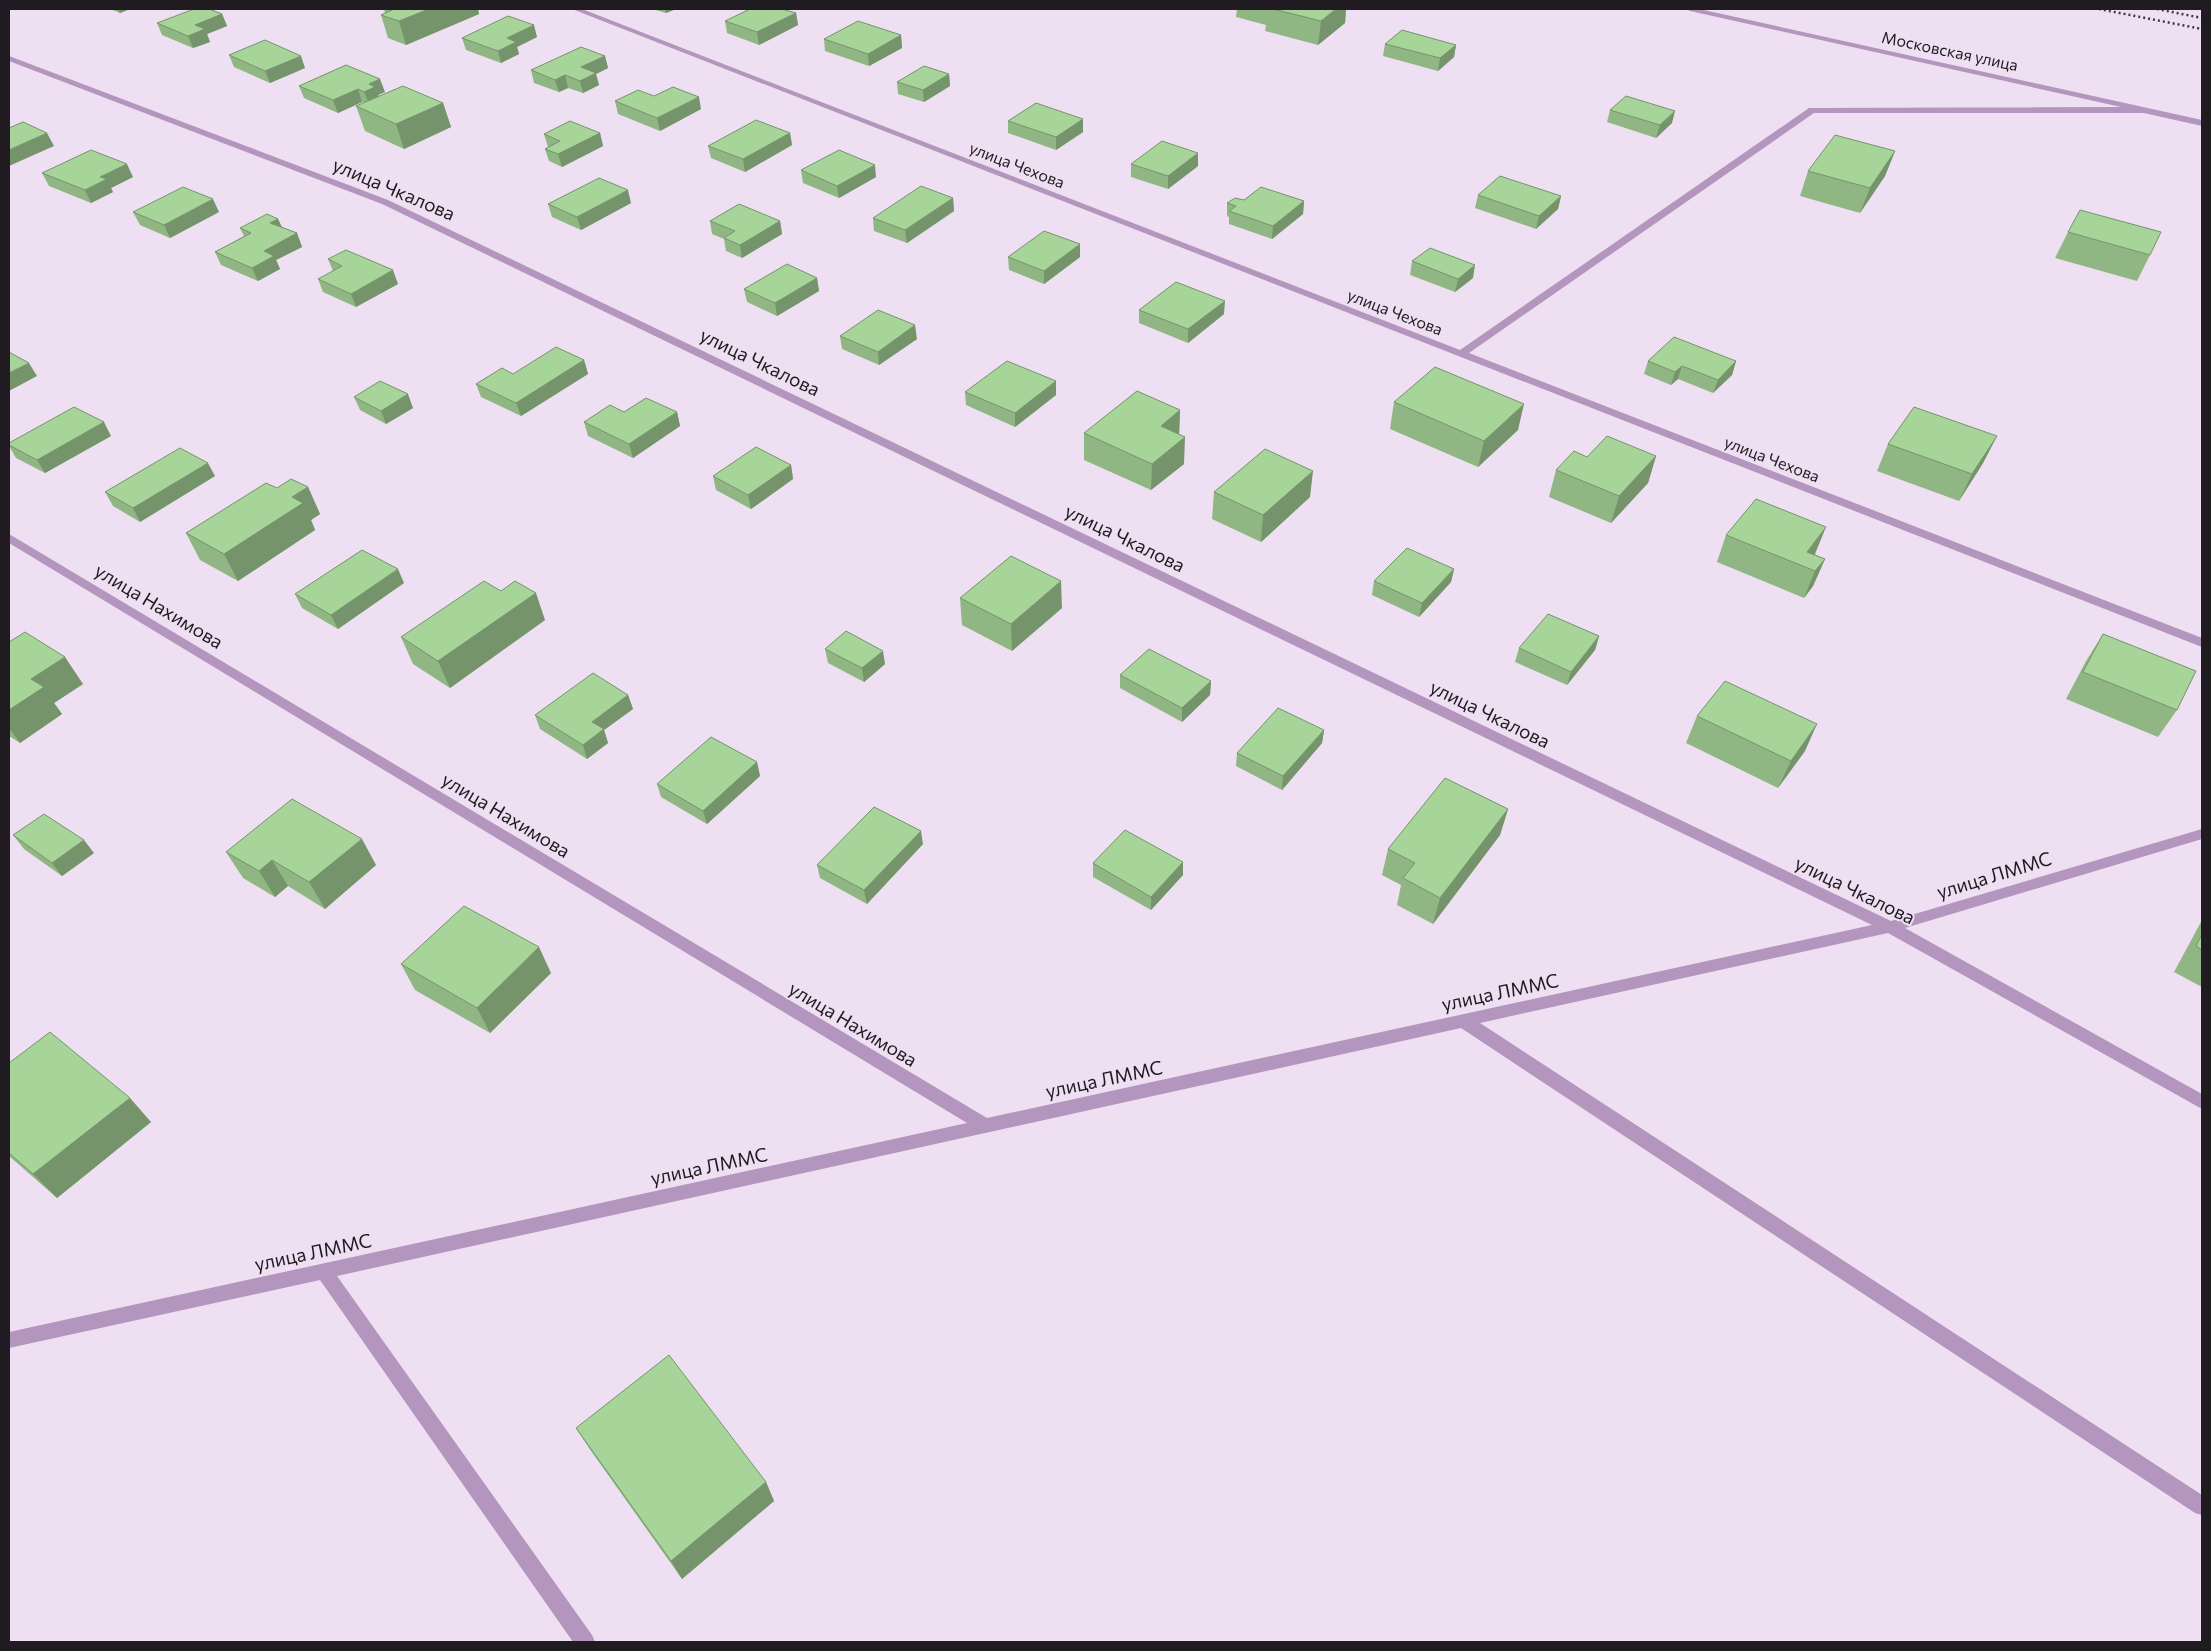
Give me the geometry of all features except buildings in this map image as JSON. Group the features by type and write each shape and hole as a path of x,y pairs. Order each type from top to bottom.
{"street":[{"name":"улица Чехова","path":"576,9 2202,644"},
{"name":"Московская улица","path":"1690,9 2202,123"},
{"name":"улица Чкалова","path":"9,58 385,202 1890,927 2202,1102"},
{"path":"1461,354 1812,110 2147,110"},
{"name":"улица Нахимова","path":"9,538 985,1125"},
{"name":"улица ЛММС","path":"9,1340 1890,927 2202,834"},
{"path":"1462,1020 2202,1506"},
{"path":"324,1270 585,1642"}],"railway":[{"path":"2099,9 2202,29"},
{"path":"2157,9 2202,18"}]}
